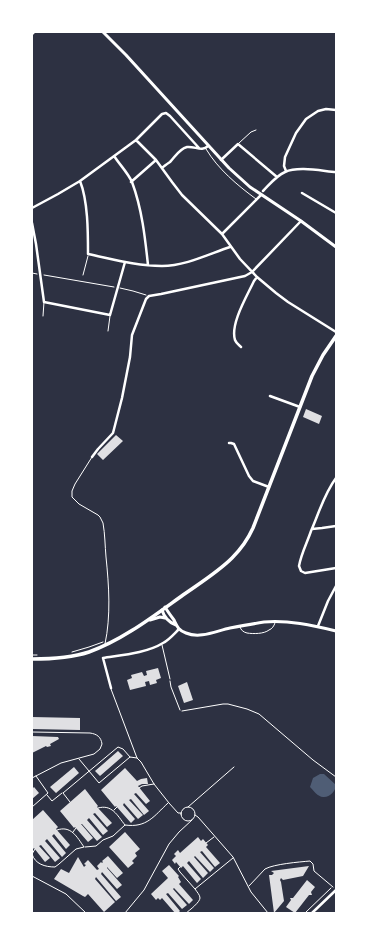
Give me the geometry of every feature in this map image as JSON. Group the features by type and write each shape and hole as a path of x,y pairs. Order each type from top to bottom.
{"main road":[{"path":"32,659 64,658 82,654 120,638 164,608 233,557 246,541 253,528 316,367 336,336"}],"street":[{"path":"103,32 126,54 207,147 221,160 261,195 302,221 336,247"},
{"path":"286,171 284,166 285,157 296,133 306,119 318,111 326,109 336,110"},
{"path":"32,208 80,181 136,140 162,114 166,113 170,116 199,148"},
{"path":"136,140 156,160 182,195 222,234 230,247 257,277 282,298 336,332"},
{"path":"221,160 238,144 277,177"},
{"path":"162,168 182,149 189,147 202,149 207,147"},
{"path":"114,156 128,175 140,209 148,265"},
{"path":"131,182 156,160"},
{"path":"263,191 277,177 286,171 302,169 336,172"},
{"path":"80,181 86,210 88,254 125,262 162,266 182,263 230,247"},
{"path":"302,193 336,213"},
{"path":"222,234 261,195"},
{"path":"92,457 113,433 130,357 132,335 147,297 245,276 252,272 302,221"},
{"path":"32,223 44,302 110,315 125,262"},
{"path":"241,348 236,340 235,329 237,317 257,277"},
{"path":"270,396 300,407"},
{"path":"229,443 231,442 234,444 249,476 253,481 269,487"},
{"path":"336,478 324,497 299,566 301,571 305,573 336,568"},
{"path":"312,529 336,526"},
{"path":"318,626 336,586"},
{"path":"164,608 165,618"},
{"path":"164,608 179,629 186,633 198,635 240,626 275,622 291,622 318,626 336,631"},
{"path":"143,623 155,618 165,618 176,625"},
{"path":"111,688 103,658 148,649 162,644 173,636 179,629"},
{"path":"312,913 336,890"}],"lane":[{"path":"238,144 251,132 256,130"},
{"path":"207,147 212,159 256,200"},
{"path":"83,274 88,254"},
{"path":"43,316 44,302"},
{"path":"108,331 110,315"},
{"path":"92,457 72,491 72,497 79,504 98,515 103,523 109,608 104,646"},
{"path":"240,626 242,631 247,633 257,633 268,631 275,625 275,622"},
{"path":"162,644 170,679"},
{"path":"111,688 137,758 154,784 178,813 180,813 181,818 188,822 192,820"},
{"path":"182,711 228,704 256,712 313,760 336,777"},
{"path":"32,732 90,733 98,736 102,744 98,751 94,754 61,763 32,778"},
{"path":"35,776 52,801 118,748 123,749 130,757 137,758"},
{"path":"78,758 99,783 130,757"},
{"path":"180,813 234,767"},
{"path":"139,788 154,784"},
{"path":"63,793 70,802"},
{"path":"32,807 47,794"},
{"path":"98,808 110,808 125,825 133,826 147,822 169,802"},
{"path":"113,811 117,807"},
{"path":"188,807 193,809 195,815 233,857 251,892 268,913"},
{"path":"125,913 144,890 169,844 195,815"},
{"path":"35,849 32,854 35,860 43,865 55,867 76,849 96,846 103,840 113,836 125,825"},
{"path":"57,830 64,828 72,832 84,847"},
{"path":"72,832 76,828"},
{"path":"206,843 215,836"},
{"path":"195,889 233,857"},
{"path":"248,887 265,869 306,862 312,862 314,871 333,886"},
{"path":"180,867 178,869 199,894 200,898 200,901 186,913"},
{"path":"32,876 66,894 86,913"}],"path":[{"path":"32,273 38,274"},
{"path":"42,275 116,287"},
{"path":"119,288 133,291 147,297"},
{"path":"72,652 105,641"},
{"path":"32,654 38,655"},
{"path":"170,679 171,687 178,707 182,711"},
{"path":"306,913 330,889"}],"water":[{"path":"320,774 324,774 336,785 333,792 325,797 319,796 310,787 313,778"}],"building":[{"path":"306,409 322,416 319,424 303,417"},
{"path":"116,435 123,441 103,460 97,454"},
{"path":"158,668 161,678 156,680 157,683 150,685 149,681 145,682 146,686 130,690 127,680 132,678 131,675 142,672 144,676 147,675 146,671"},
{"path":"187,682 193,700 184,703 178,686"},
{"path":"32,717 80,718 80,730 32,729"},
{"path":"32,736 58,737 59,739 50,744 51,746 46,746 32,753"},
{"path":"118,751 123,756 100,776 95,771"},
{"path":"74,767 79,773 56,793 50,787"},
{"path":"125,768 137,781 147,778 148,784 138,786 150,801 146,804 136,793 134,794 149,811 144,815 131,799 129,800 143,815 138,819 124,803 123,805 135,819 131,823 101,790"},
{"path":"34,787 39,793 32,799 32,789"},
{"path":"85,789 98,806 97,807 112,823 107,827 95,813 93,814 108,831 103,835 89,818 87,820 102,837 97,841 81,824 93,838 88,842 60,811"},
{"path":"43,810 58,827 56,829 70,845 66,849 54,834 52,836 66,853 62,857 47,839 45,841 60,858 55,862 41,845 39,846 50,858 45,862 34,848 32,850 32,820"},
{"path":"125,832 140,849 135,853 137,856 132,861 134,863 128,868 109,847"},
{"path":"198,837 201,841 203,839 208,845 206,847 220,863 215,867 202,851 200,852 214,868 210,872 195,856 194,857 208,873 203,878 189,861 187,863 201,879 197,883 183,866 181,868 172,860 176,856 174,854 178,850 180,853"},
{"path":"108,856 123,873 117,878 107,867 122,885 117,889 102,872 101,874 121,897 116,901 96,877 95,879 115,902 104,912 88,894 85,897 54,879 61,869 69,873 78,857 84,867 86,865 84,864 88,860 97,870 99,869 97,866"},
{"path":"169,865 179,876 178,877 181,882 179,884 193,900 189,904 174,888 173,889 187,905 182,909 168,893 166,894 180,911 178,913 175,913 162,898 160,900 158,898 156,900 151,894 168,878 162,871"},
{"path":"309,866 303,876 283,880 281,878 280,880 284,901 274,913 269,875 274,873 271,871"},
{"path":"307,880 315,887 311,892 312,895 309,895 295,913 286,907 291,900 290,898 293,898"}]}
